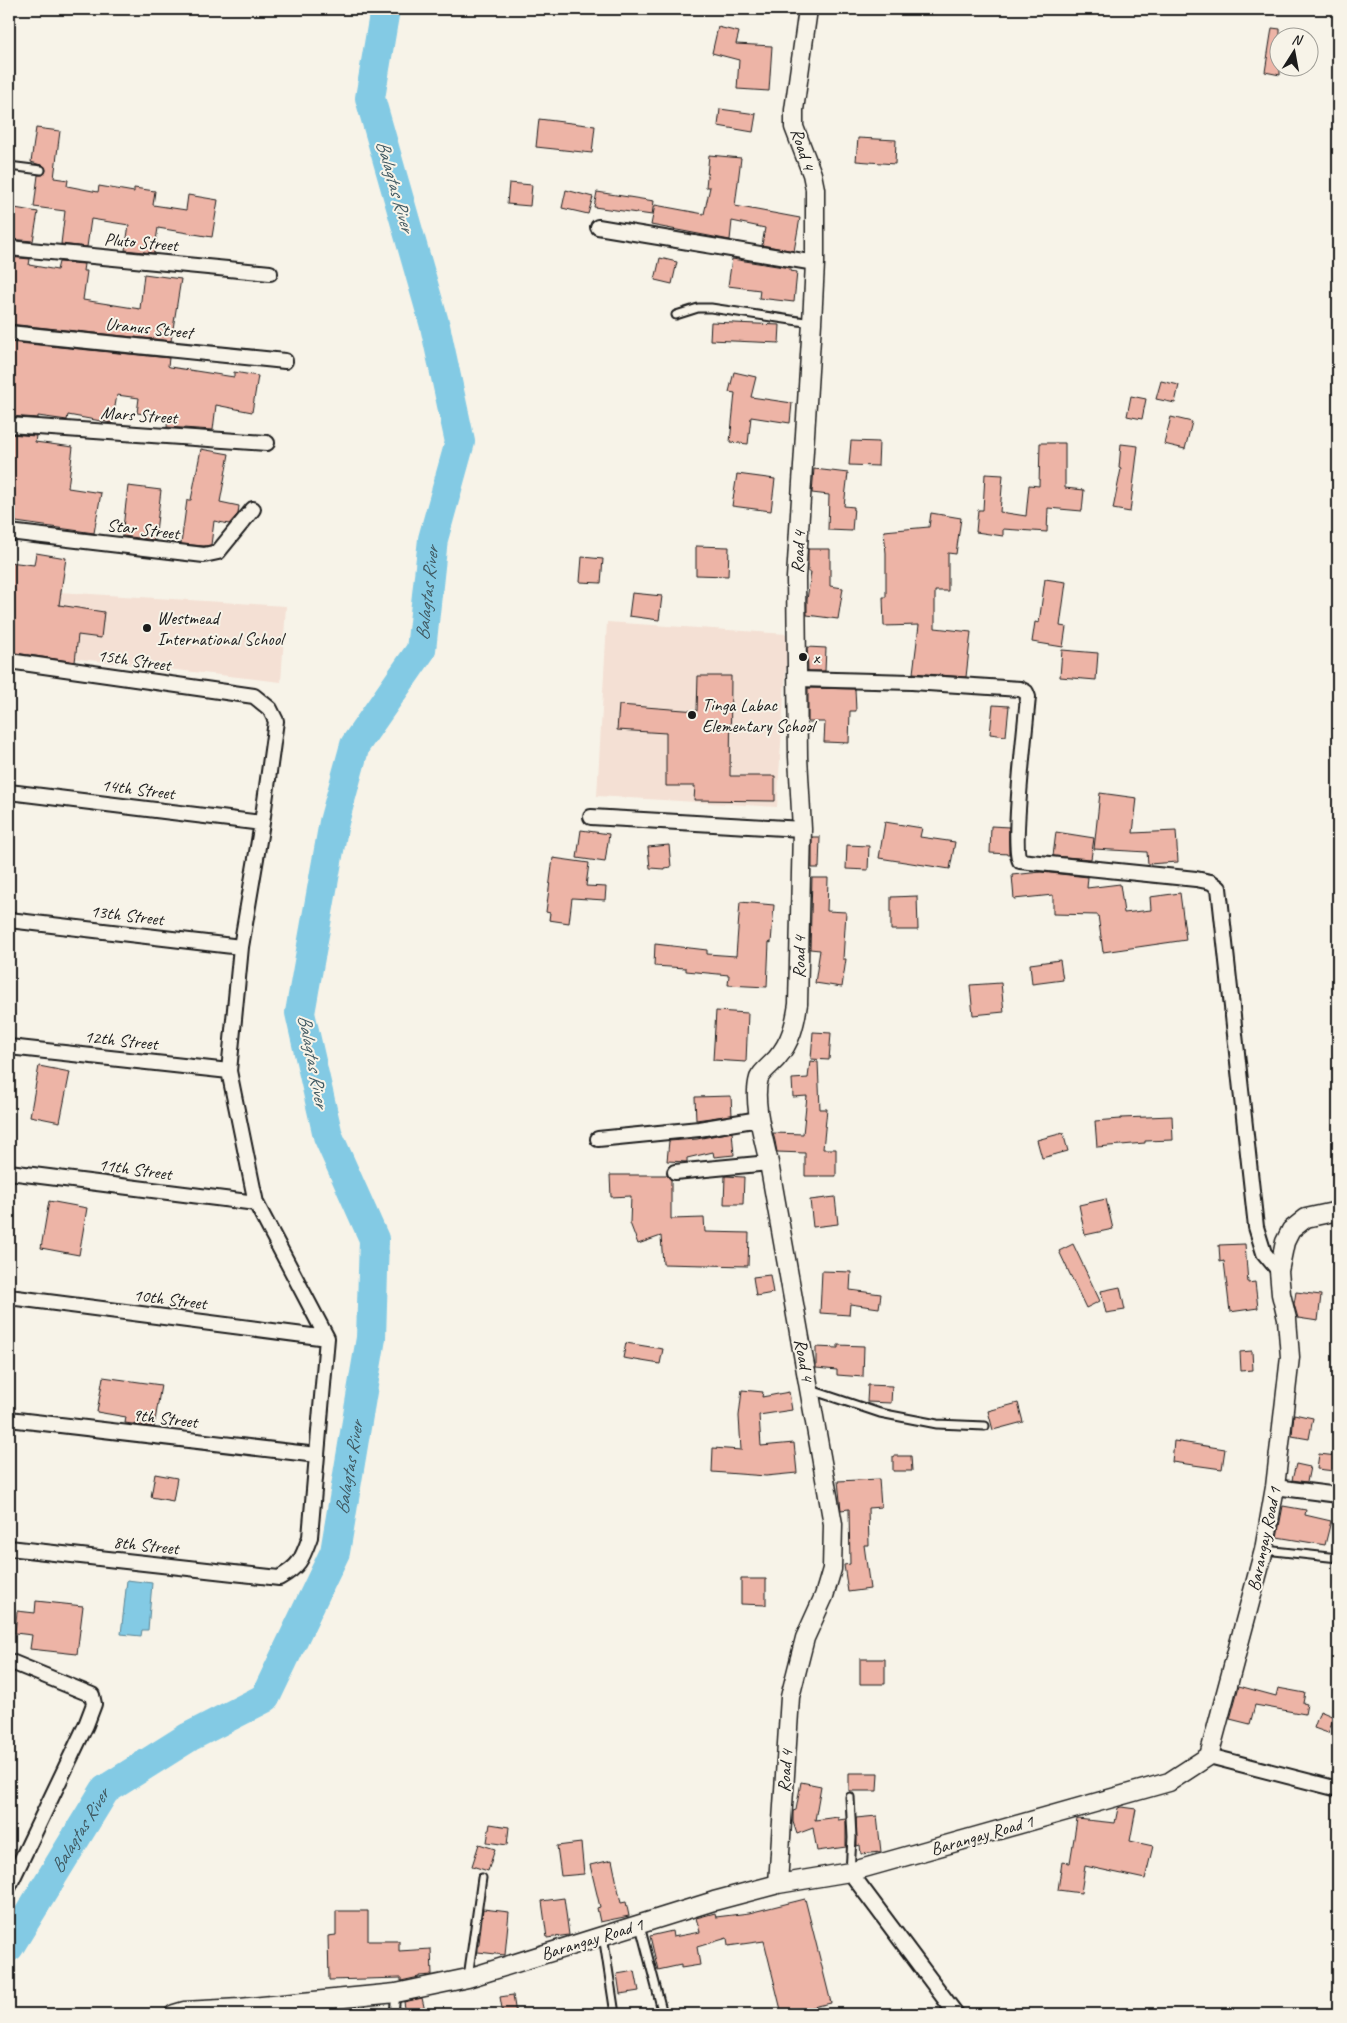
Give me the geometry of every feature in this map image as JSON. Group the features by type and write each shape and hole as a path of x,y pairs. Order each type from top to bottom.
{"street":[{"name":"Road 4","path":"778,1884 790,1697 805,1638 824,1596 832,1569 833,1524 769,1163 759,1119 758,1086 760,1076 779,1056 793,1032 798,1004 802,829 798,757 796,578 815,263 815,189 812,174 794,127 794,118 808,9"},
{"path":"598,227 815,263"},
{"name":"Pluto Street","path":"9,248 270,273"},
{"name":"Uranus Street","path":"9,333 285,361"},
{"name":"Mars Street","path":"9,425 266,443"},
{"name":"Star Street","path":"9,532 204,555 218,552 253,509"},
{"name":"15th Street","path":"9,661 254,696 270,709 276,721 262,823"},
{"path":"797,679 912,682 1020,689 1026,692 1028,697 1019,799 1017,851 1020,861 1196,879 1211,882 1219,888 1256,1227 1264,1253 1279,1271"},
{"name":"14th Street","path":"9,792 262,823"},
{"path":"591,817 802,829"},
{"path":"262,823 241,947 228,1072 256,1204 327,1338 317,1455"},
{"name":"13th Street","path":"9,920 241,947"},
{"name":"12th Street","path":"9,1047 228,1072"},
{"path":"598,1139 699,1129 759,1119"},
{"path":"676,1172 769,1163"},
{"name":"11th Street","path":"9,1172 256,1204"},
{"name":"Barangay Road 1","path":"174,2014 184,2011 240,2011 396,1992 468,1978 603,1935 640,1926 714,1901 778,1884 850,1872 1169,1782 1208,1756 1264,1550 1275,1487 1290,1357 1287,1319 1281,1294 1279,1271 1285,1242 1291,1230 1306,1218 1338,1210"},
{"name":"10th Street","path":"9,1297 327,1338"},
{"name":"9th Street","path":"9,1419 317,1455"},
{"name":"8th Street","path":"9,1548 279,1578 294,1569 304,1555 310,1537 317,1455"},
{"path":"1275,1487 1338,1495"},
{"path":"9,1661 92,1695 94,1704 86,1725 9,1886"},
{"path":"1208,1756 1338,1789"},
{"path":"850,1872 956,2014"}],"lane":[{"path":"9,166 40,170"},
{"path":"676,315 698,308 711,308 812,322"},
{"path":"809,1389 880,1413 937,1424 985,1426"},
{"path":"1264,1550 1338,1558"},
{"path":"850,1798 852,1838 850,1872"},
{"path":"468,1978 482,1878"},
{"path":"640,1926 663,2014"},
{"path":"603,1935 615,2014"},
{"path":"394,2014 396,1992"}],"shaded area":[{"name":"Westmead International School","path":"9,589 286,606 281,682 9,651"},
{"name":"Tinga Labac Elementary School","path":"607,622 788,634 777,807 597,796"}],"water":[{"path":"127,1580 152,1583 148,1630 142,1630 141,1636 121,1634"}],"building":[{"path":"718,27 739,32 736,44 772,46 769,91 737,89 739,60 712,53"},
{"path":"1270,41 1270,73 1265,72"},
{"path":"720,109 756,114 753,132 718,126"},
{"path":"539,119 595,126 592,153 536,147"},
{"path":"36,128 60,131 54,178 68,180 67,186 98,192 99,186 134,192 134,188 155,191 153,205 186,210 188,195 218,200 212,237 158,228 154,253 125,250 129,225 91,219 87,247 61,244 65,211 34,207 38,175 43,175 46,170 44,166 31,162"},
{"path":"858,138 896,140 895,164 856,161"},
{"path":"709,155 741,158 735,206 800,218 794,251 762,245 765,228 732,221 730,240 651,225 655,205 704,214 710,187 706,187"},
{"path":"509,183 532,185 530,206 507,204"},
{"path":"566,190 593,197 588,214 562,208"},
{"path":"597,192 654,201 652,215 594,207"},
{"path":"9,207 38,212 33,241 9,239"},
{"path":"9,257 30,259 29,265 57,270 59,262 84,264 83,271 87,271 83,300 140,309 144,274 181,279 171,341 9,324"},
{"path":"660,258 677,262 672,284 655,280"},
{"path":"732,259 790,268 790,271 797,272 794,302 759,298 760,290 728,286"},
{"path":"711,322 780,325 779,343 710,340"},
{"path":"9,342 169,358 168,366 170,367 234,377 234,372 258,376 252,412 216,405 213,430 167,427 168,417 137,413 139,398 117,395 112,423 68,415 67,420 38,416 38,418 9,416"},
{"path":"734,372 756,377 751,397 792,403 790,423 751,417 748,444 730,442 735,393 729,392"},
{"path":"1161,381 1179,385 1175,403 1156,399"},
{"path":"1131,396 1146,399 1142,419 1127,416"},
{"path":"1171,417 1192,422 1185,449 1164,444"},
{"path":"9,434 36,436 35,442 73,447 68,488 101,493 94,533 9,521 9,505 13,480 9,479"},
{"path":"851,441 879,442 878,466 849,465"},
{"path":"1040,443 1065,443 1065,488 1084,490 1082,511 1048,508 1047,532 1003,529 1003,536 976,532 978,510 983,510 985,474 1003,475 1000,512 1026,516 1029,485 1039,486"},
{"path":"1121,444 1138,446 1130,512 1113,509 1121,469 1119,468"},
{"path":"201,449 229,454 220,502 239,506 238,514 229,524 214,521 211,545 181,544 187,500 191,500"},
{"path":"814,469 848,473 844,506 854,507 852,531 828,530 829,495 812,493"},
{"path":"737,474 775,479 771,511 732,506"},
{"path":"128,486 161,490 155,540 122,536"},
{"path":"931,513 961,518 956,554 948,553 948,591 935,591 935,628 971,632 966,677 913,673 919,625 884,626 883,597 886,597 886,553 884,531 929,527"},
{"path":"696,546 729,547 728,576 696,575"},
{"path":"808,549 830,549 830,586 843,588 838,619 807,615 811,572 808,572"},
{"path":"36,553 66,558 59,605 104,612 101,638 78,635 75,662 9,652 9,562 34,565"},
{"path":"582,557 603,559 601,583 580,582"},
{"path":"1045,579 1066,582 1060,626 1066,627 1063,647 1032,642 1035,622 1039,623"},
{"path":"632,593 662,596 659,620 629,616"},
{"path":"807,647 826,648 825,671 808,671"},
{"path":"1062,650 1098,653 1096,680 1060,677"},
{"path":"698,676 731,676 730,776 775,776 775,801 694,800 695,786 666,786 666,733 617,730 619,705 697,711"},
{"path":"808,688 855,689 856,711 850,711 849,743 824,742 825,722 808,722"},
{"path":"993,705 1009,706 1006,736 990,734"},
{"path":"1100,793 1137,798 1133,833 1176,831 1178,862 1148,864 1147,852 1094,849"},
{"path":"885,822 922,828 920,837 955,842 950,869 879,858"},
{"path":"991,826 1009,827 1009,854 990,853"},
{"path":"581,830 609,834 605,862 577,858"},
{"path":"1056,832 1094,838 1091,859 1053,856"},
{"path":"812,837 820,837 819,868 812,868"},
{"path":"669,845 671,867 664,869 650,868 648,847"},
{"path":"847,845 869,846 868,870 846,869"},
{"path":"553,858 589,863 586,886 606,887 605,900 572,898 569,923 549,920 550,913 546,912"},
{"path":"1041,872 1088,877 1087,888 1120,884 1124,913 1151,910 1150,897 1180,893 1186,940 1103,952 1098,915 1053,914 1053,895 1014,899 1012,875"},
{"path":"812,878 828,878 827,911 846,912 843,959 846,959 842,987 815,983 820,950 810,949"},
{"path":"917,896 918,930 891,930 891,897"},
{"path":"740,902 774,905 771,943 769,942 767,987 728,985 729,975 686,971 686,968 654,966 655,944 707,950 707,954 736,956"},
{"path":"1060,960 1063,980 1032,984 1030,964"},
{"path":"1001,983 1004,1012 973,1015 970,985"},
{"path":"716,1011 748,1013 746,1062 713,1060"},
{"path":"813,1032 831,1033 829,1060 811,1059"},
{"path":"810,1061 818,1062 820,1109 827,1109 823,1149 836,1149 836,1176 805,1176 805,1153 777,1152 773,1133 803,1134 807,1096 793,1097 792,1079 808,1078"},
{"path":"39,1066 70,1072 60,1122 30,1116"},
{"path":"731,1096 732,1115 696,1120 695,1097"},
{"path":"1172,1116 1173,1140 1145,1141 1145,1143 1097,1147 1095,1121"},
{"path":"732,1132 734,1155 714,1157 713,1152 687,1158 687,1162 667,1161 669,1141 697,1139"},
{"path":"1063,1133 1068,1151 1042,1158 1037,1140"},
{"path":"610,1175 667,1175 671,1180 671,1219 704,1218 705,1232 749,1233 748,1266 663,1264 661,1236 638,1244 630,1223 631,1196 611,1197"},
{"path":"725,1176 744,1177 743,1204 724,1204"},
{"path":"835,1197 838,1224 813,1227 810,1200"},
{"path":"1106,1199 1113,1229 1085,1235 1079,1205"},
{"path":"49,1201 87,1208 79,1255 41,1248"},
{"path":"1073,1244 1100,1301 1086,1308 1059,1251"},
{"path":"1245,1244 1248,1283 1255,1282 1258,1308 1230,1312 1224,1261 1220,1262 1219,1245"},
{"path":"822,1271 851,1272 850,1290 881,1294 879,1308 850,1304 849,1315 820,1313"},
{"path":"770,1275 773,1293 756,1296 753,1277"},
{"path":"1120,1287 1125,1310 1106,1313 1101,1291"},
{"path":"1296,1292 1321,1295 1318,1321 1298,1318 1294,1304"},
{"path":"626,1343 663,1349 660,1364 623,1358"},
{"path":"838,1345 864,1346 863,1377 837,1375 837,1370 816,1368 816,1347 838,1348"},
{"path":"1252,1351 1253,1370 1241,1371 1240,1352"},
{"path":"103,1377 161,1385 154,1427 125,1423 126,1417 97,1412"},
{"path":"868,1385 892,1386 891,1403 867,1402"},
{"path":"742,1390 763,1392 762,1397 789,1392 792,1410 759,1415 761,1446 794,1443 797,1473 766,1476 712,1472 713,1448 741,1450 739,1416"},
{"path":"1018,1403 1023,1422 993,1430 988,1411"},
{"path":"1294,1414 1313,1418 1309,1439 1292,1436"},
{"path":"1174,1441 1225,1449 1222,1469 1172,1462"},
{"path":"1319,1454 1337,1456 1334,1471 1317,1469"},
{"path":"893,1456 911,1456 912,1471 893,1471"},
{"path":"1296,1464 1310,1467 1307,1482 1292,1480"},
{"path":"155,1474 177,1478 173,1501 151,1497"},
{"path":"879,1479 881,1507 868,1508 869,1545 864,1545 870,1589 848,1592 844,1565 850,1564 849,1509 841,1510 838,1481"},
{"path":"1283,1506 1306,1510 1305,1515 1331,1521 1325,1545 1277,1537"},
{"path":"741,1579 766,1579 766,1605 741,1604"},
{"path":"36,1601 83,1606 77,1654 30,1649 32,1635 15,1633 17,1611 35,1613"},
{"path":"860,1659 885,1659 885,1684 860,1684"},
{"path":"1239,1686 1276,1696 1278,1688 1305,1693 1303,1703 1307,1704 1305,1714 1255,1705 1250,1724 1230,1719"},
{"path":"1320,1711 1334,1717 1328,1733 1314,1728"},
{"path":"849,1773 878,1773 877,1791 849,1791"},
{"path":"801,1782 821,1786 815,1820 838,1817 838,1820 846,1819 846,1847 817,1851 813,1828 797,1834 793,1822 793,1811 796,1810"},
{"path":"1118,1808 1136,1809 1130,1841 1153,1846 1145,1879 1085,1866 1081,1893 1058,1890 1062,1862 1070,1863 1077,1819 1115,1823"},
{"path":"877,1816 881,1852 861,1854 860,1845 857,1846 856,1818"},
{"path":"490,1824 509,1827 507,1845 487,1842"},
{"path":"581,1843 584,1874 561,1876 557,1846"},
{"path":"479,1844 495,1849 488,1871 472,1866"},
{"path":"612,1860 621,1903 626,1902 629,1916 600,1922 597,1908 600,1907 590,1865"},
{"path":"564,1898 569,1935 547,1938 542,1901"},
{"path":"805,1899 831,2003 782,2014 764,1941 728,1946 727,1938 697,1947 700,1965 681,1968 681,1965 658,1970 650,1936 672,1931 673,1937 700,1932 696,1918 715,1913 716,1917 749,1913"},
{"path":"483,1909 509,1912 505,1955 478,1952"},
{"path":"336,1911 368,1911 368,1941 399,1941 399,1951 431,1949 432,1975 401,1981 401,1978 329,1980 328,1936 336,1935"},
{"path":"635,1971 639,1991 620,1994 617,1974"},
{"path":"513,1995 516,2014 503,2014 500,1997"},
{"path":"422,1998 425,2011 406,2014 404,2002"}],"waterway":[{"name":"Balagtas River","path":"9,1947 105,1790 189,1737 265,1698 335,1552 371,1338 374,1239 328,1136 300,1013 334,822 355,745 421,650 433,539 460,442 435,326 370,98 385,9"}],"place":[{"name":"Westmead International School","path":"147,628"},
{"name":"x","path":"803,657"},
{"name":"Tinga Labac Elementary School","path":"692,715"}]}
